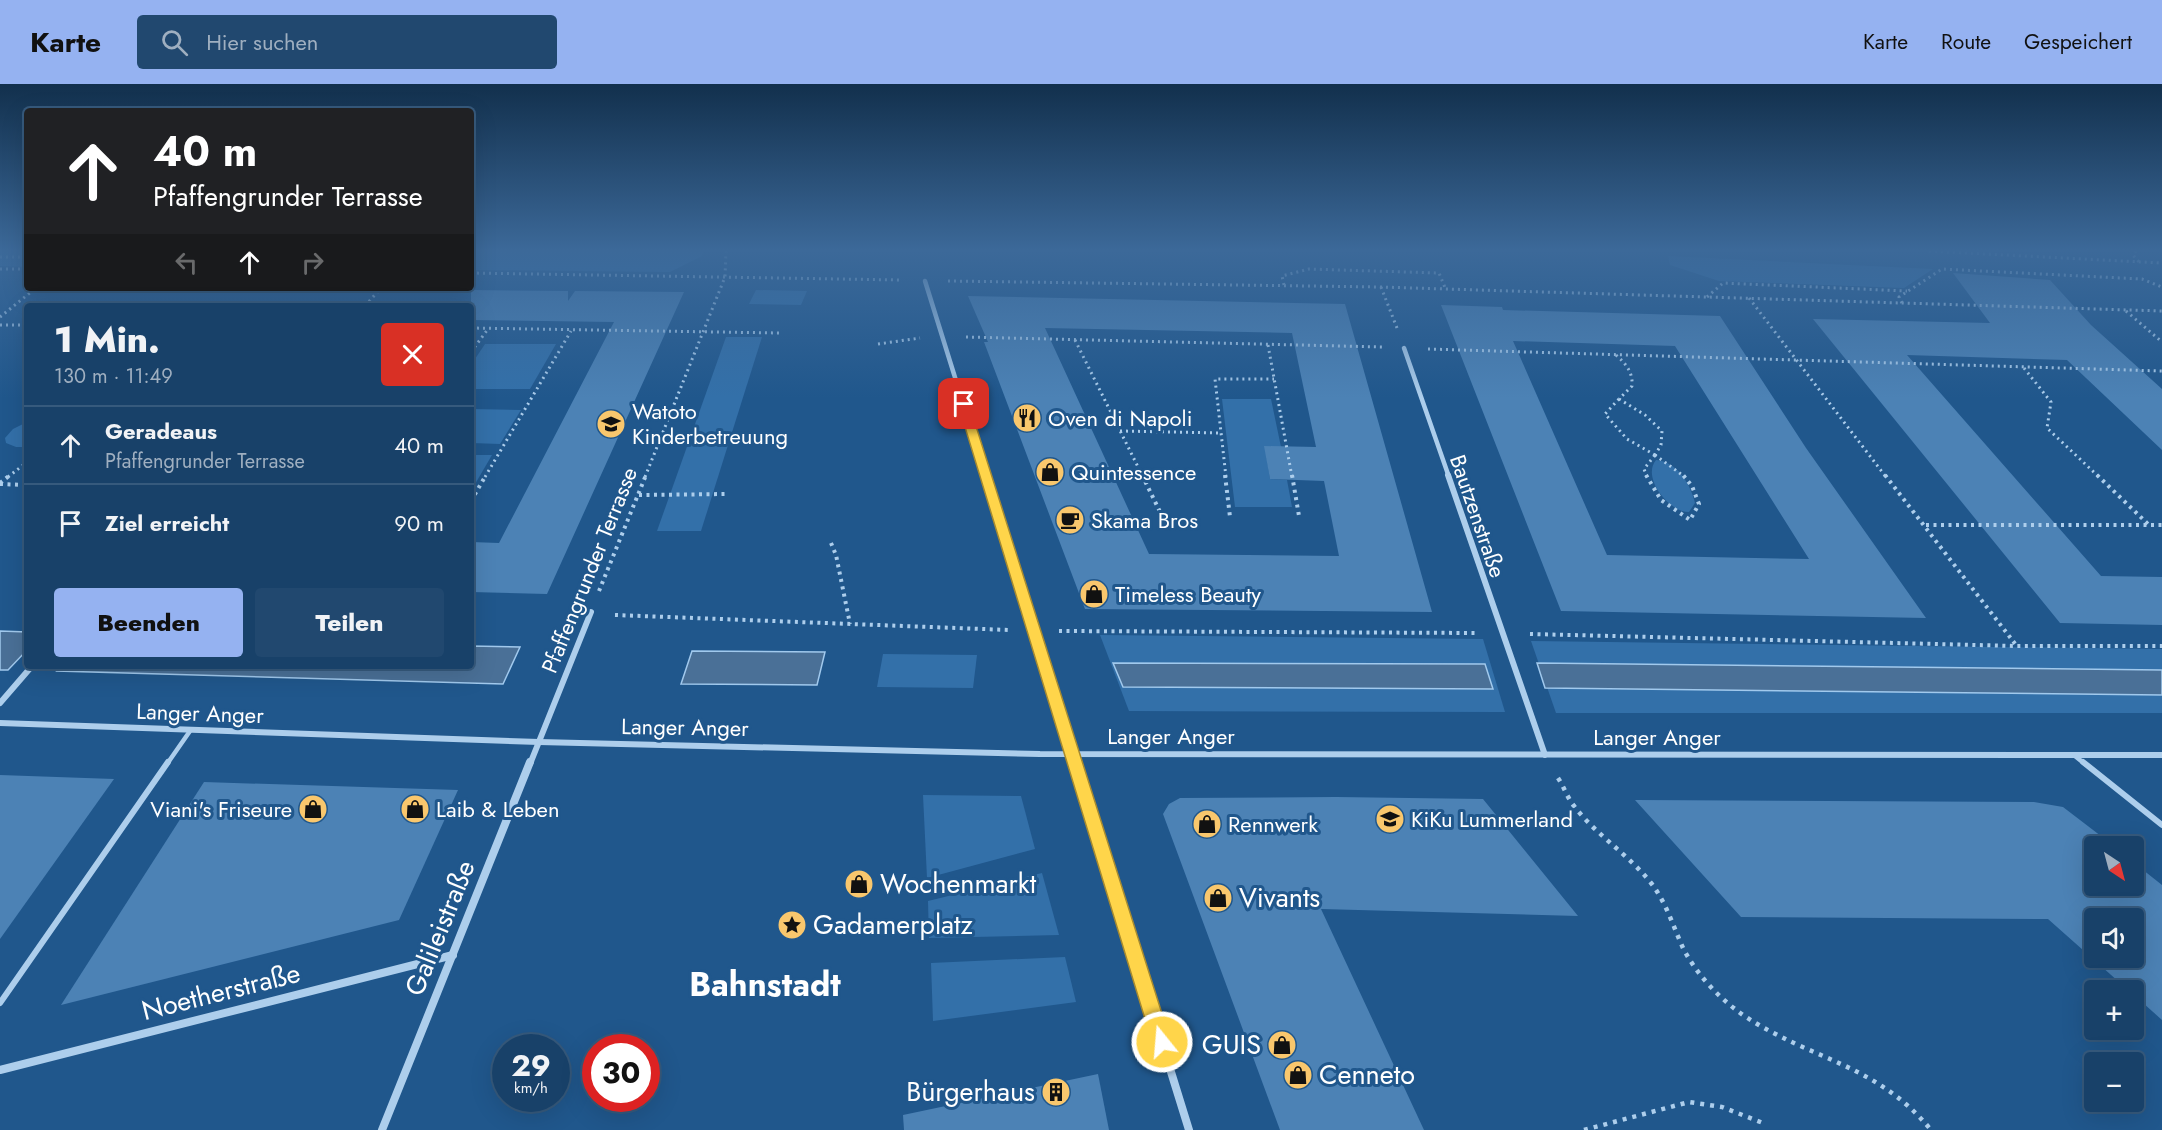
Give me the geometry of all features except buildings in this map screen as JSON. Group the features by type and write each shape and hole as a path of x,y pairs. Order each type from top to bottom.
{"street":[{"path":"931,300 1189,1130"},
{"name":"Bautzenstraße","path":"1404,348 1545,755"},
{"name":"Pfaffengrunder Terrasse","path":"539,742 591,612"},
{"path":"0,703 29,669"},
{"name":"Langer Anger","path":"0,723 539,742 1073,754 2162,755"},
{"name":"Galileistraße","path":"382,1130 514,797 539,742"},
{"name":"Noetherstraße","path":"0,1070 453,955"}],"lane":[{"path":"0,1003 190,731"},
{"path":"2075,756 2162,825"}],"path":[{"path":"0,317 21,300"},
{"name":"Pfaffengrunder Terrasse","path":"591,612 715,300"},
{"path":"1386,300 1404,348"},
{"path":"1750,300 2017,646"},
{"path":"1804,300 2162,311"},
{"path":"2125,310 2162,342"},
{"path":"0,325 24,325"},
{"path":"474,328 779,333"},
{"path":"474,348 489,328"},
{"path":"474,496 571,331"},
{"path":"942,336 2162,371"},
{"path":"1075,340 1163,518"},
{"path":"878,344 890,343"},
{"path":"1268,345 1299,516"},
{"path":"1616,355 1630,368 1633,377 1632,386 1619,399 1605,414 1610,424 1635,443 1658,455 1679,468 1692,482 1699,504 1690,520 1666,506 1649,487 1644,469 1648,460 1658,455 1663,444 1662,431 1645,415 1619,399"},
{"path":"2024,367 2051,402 2047,428 2085,466 2111,485 2149,525"},
{"path":"1230,517 1215,379 1274,379"},
{"path":"1120,430 1221,433"},
{"path":"0,484 24,464"},
{"path":"0,484 24,485"},
{"path":"638,495 728,494"},
{"path":"1925,525 2162,525"},
{"path":"831,543 836,555 850,624"},
{"path":"591,612 619,616 1034,631 1501,633 2017,646 2162,646"},
{"path":"1545,755 1574,806 1653,885 1695,968 1721,996 1744,1015 1796,1045 1861,1071 1894,1091 1922,1117 1931,1130"},
{"path":"1584,1130 1689,1102 1722,1107 1763,1123"}],"shaded area":[{"path":"751,300 803,300 801,305 749,304"},
{"path":"726,337 762,337 701,531 657,531"},
{"path":"485,344 556,344 530,389 474,389 474,360"},
{"path":"1222,399 1271,399 1281,447 1265,447 1270,479 1287,480 1292,507 1235,507"},
{"path":"474,409 521,410 500,444 474,443"},
{"path":"24,424 24,447 6,443 5,438 13,429"},
{"path":"474,455 492,455 474,486"},
{"path":"1656,460 1676,469 1686,481 1695,503 1689,512 1674,507 1660,493 1652,476 1652,467"},
{"path":"0,631 24,632 24,653 8,670 0,670"},
{"path":"1100,635 1483,639 1505,712 1129,711"},
{"path":"1531,641 2162,649 2162,713 1556,713"},
{"path":"474,646 520,647 503,684 57,671 59,669 474,669"},
{"path":"692,651 825,652 817,685 681,684"},
{"path":"883,654 977,655 973,688 877,687"},
{"path":"1113,663 1485,664 1493,689 1123,687"},
{"path":"1537,663 2162,670 2162,695 1545,688"},
{"path":"923,795 1021,796 1035,849 927,878"},
{"path":"1042,873 1059,935 929,938 928,901"},
{"path":"1065,957 1076,1002 933,1021 931,963"}],"place":[{"name":"Oven di Napoli","path":"1027,418"},
{"name":"Watoto Kinderbetreuung","path":"611,424"},
{"name":"Quintessence","path":"1050,472"},
{"name":"Skama Bros","path":"1070,520"},
{"name":"Timeless Beauty","path":"1094,594"},
{"name":"Viani's Friseure","path":"313,809"},
{"name":"Laib & Leben","path":"415,809"},
{"name":"KiKu Lummerland","path":"1390,819"},
{"name":"Rennwerk","path":"1207,824"},
{"name":"Wochenmarkt","path":"859,884"},
{"name":"Vivants","path":"1218,898"},
{"name":"Gadamerplatz","path":"792,925"},
{"name":"GUIS","path":"1282,1045"},
{"name":"Cenneto","path":"1298,1075"},
{"name":"Bürgerhaus","path":"1056,1092"}],"district":[{"name":"Bahnstadt","path":"765,984"}],"route":[{"path":"964,404 1162,1042"}]}
